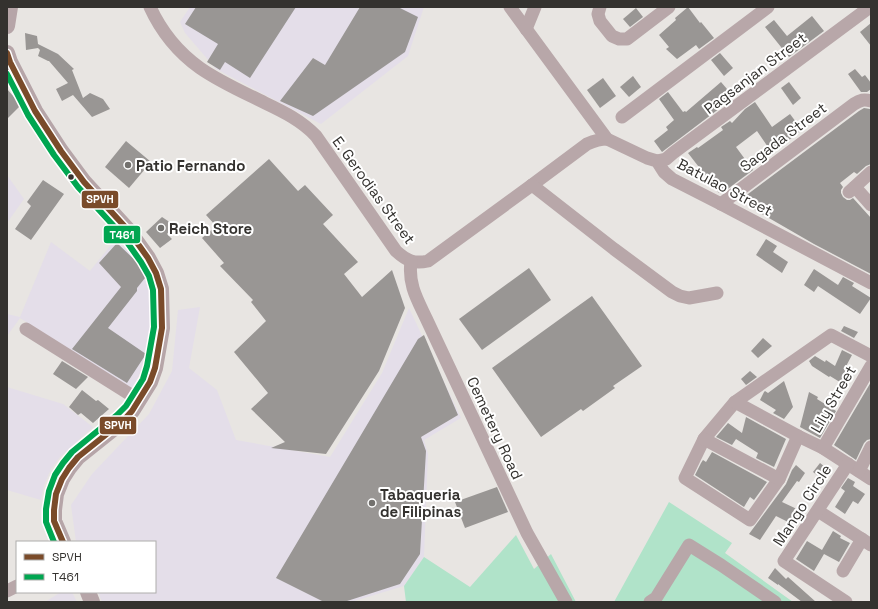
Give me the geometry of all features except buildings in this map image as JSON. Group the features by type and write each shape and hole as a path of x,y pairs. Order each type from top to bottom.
{"main road":[{"path":"7,26 10,7"},
{"path":"7,53 26,96 61,151 84,182 128,230 148,258 156,273 161,289 162,328 155,368 150,382 140,400 123,421 78,457 62,479 56,494 54,510 54,521 62,541"}],"street":[{"name":"E. Gerodias Street","path":"150,7 155,18 173,43 200,68 286,113 308,128 316,136 396,251 403,258 411,262 420,263 428,261 587,144 594,140 607,140"},
{"name":"Batulao Street","path":"510,7 607,140 657,161 664,172 672,179 871,283"},
{"path":"526,29 535,7"},
{"path":"600,7 598,14 600,21 612,36 620,39 626,39 669,7"},
{"path":"622,117 768,7"},
{"name":"Pagsanjan Street","path":"657,161 666,158 673,153 870,7"},
{"name":"Sagada Street","path":"722,204 854,104 859,101 868,100"},
{"path":"871,172 852,189 871,205"},
{"path":"532,185 672,292 689,298 717,293"},
{"name":"Cemetery Road","path":"411,262 411,280 415,294 527,533 566,602"},
{"path":"26,329 140,400"},
{"path":"798,436 779,479 750,520 685,478 704,439 735,402 831,335 871,356"},
{"name":"Lily Street","path":"823,448 871,366"},
{"path":"735,402 823,448 871,479"},
{"path":"704,439 779,479"},
{"name":"Mango Circle","path":"846,602 784,562 818,511 871,447"},
{"path":"818,511 866,542 843,571"},
{"path":"650,602 656,598 689,545 775,602"},
{"path":"7,591 16,586"}],"shaded area":[{"path":"190,7 424,7 408,56 321,124 216,69 185,33 180,22"},
{"path":"7,175 24,199 7,223"},
{"path":"115,240 141,262 151,284 153,311 143,366 133,389 20,318 7,336 7,314 20,317 51,242 90,271"},
{"path":"200,307 189,368 217,390 236,440 330,457 382,373 409,308 461,418 424,440 428,454 424,557 404,586 351,602 102,602 98,593 156,593 156,541 76,541 71,505 92,474 149,414 172,371 178,310"},
{"path":"7,387 63,404 93,427 60,457 51,469 44,485 41,500 7,490"},
{"path":"59,593 72,593 77,602 45,602"}],"green space":[{"path":"669,502 732,543 725,553 793,602 614,602"},
{"path":"516,535 534,569 551,554 576,602 406,602 404,586 424,557 470,587"}],"transit line":[{"name":"SPVH","path":"7,53 10,62 35,111 61,151 84,182 128,230 148,258 156,273 161,289 162,328 155,368 150,382 132,411 123,421 78,457 62,479 56,494 54,521 63,541"},
{"name":"T461","path":"7,74 28,115 54,155 78,187 122,235 149,276 153,290 154,327 147,366 143,379 126,406 72,452 55,475 49,491 46,509 46,522 54,541"}],"place":[{"name":"Patio Fernando","path":"128,165"},
{"name":"Reich Store","path":"161,228"},
{"name":"Tabaqueria de Filipinas","path":"372,503"}]}
